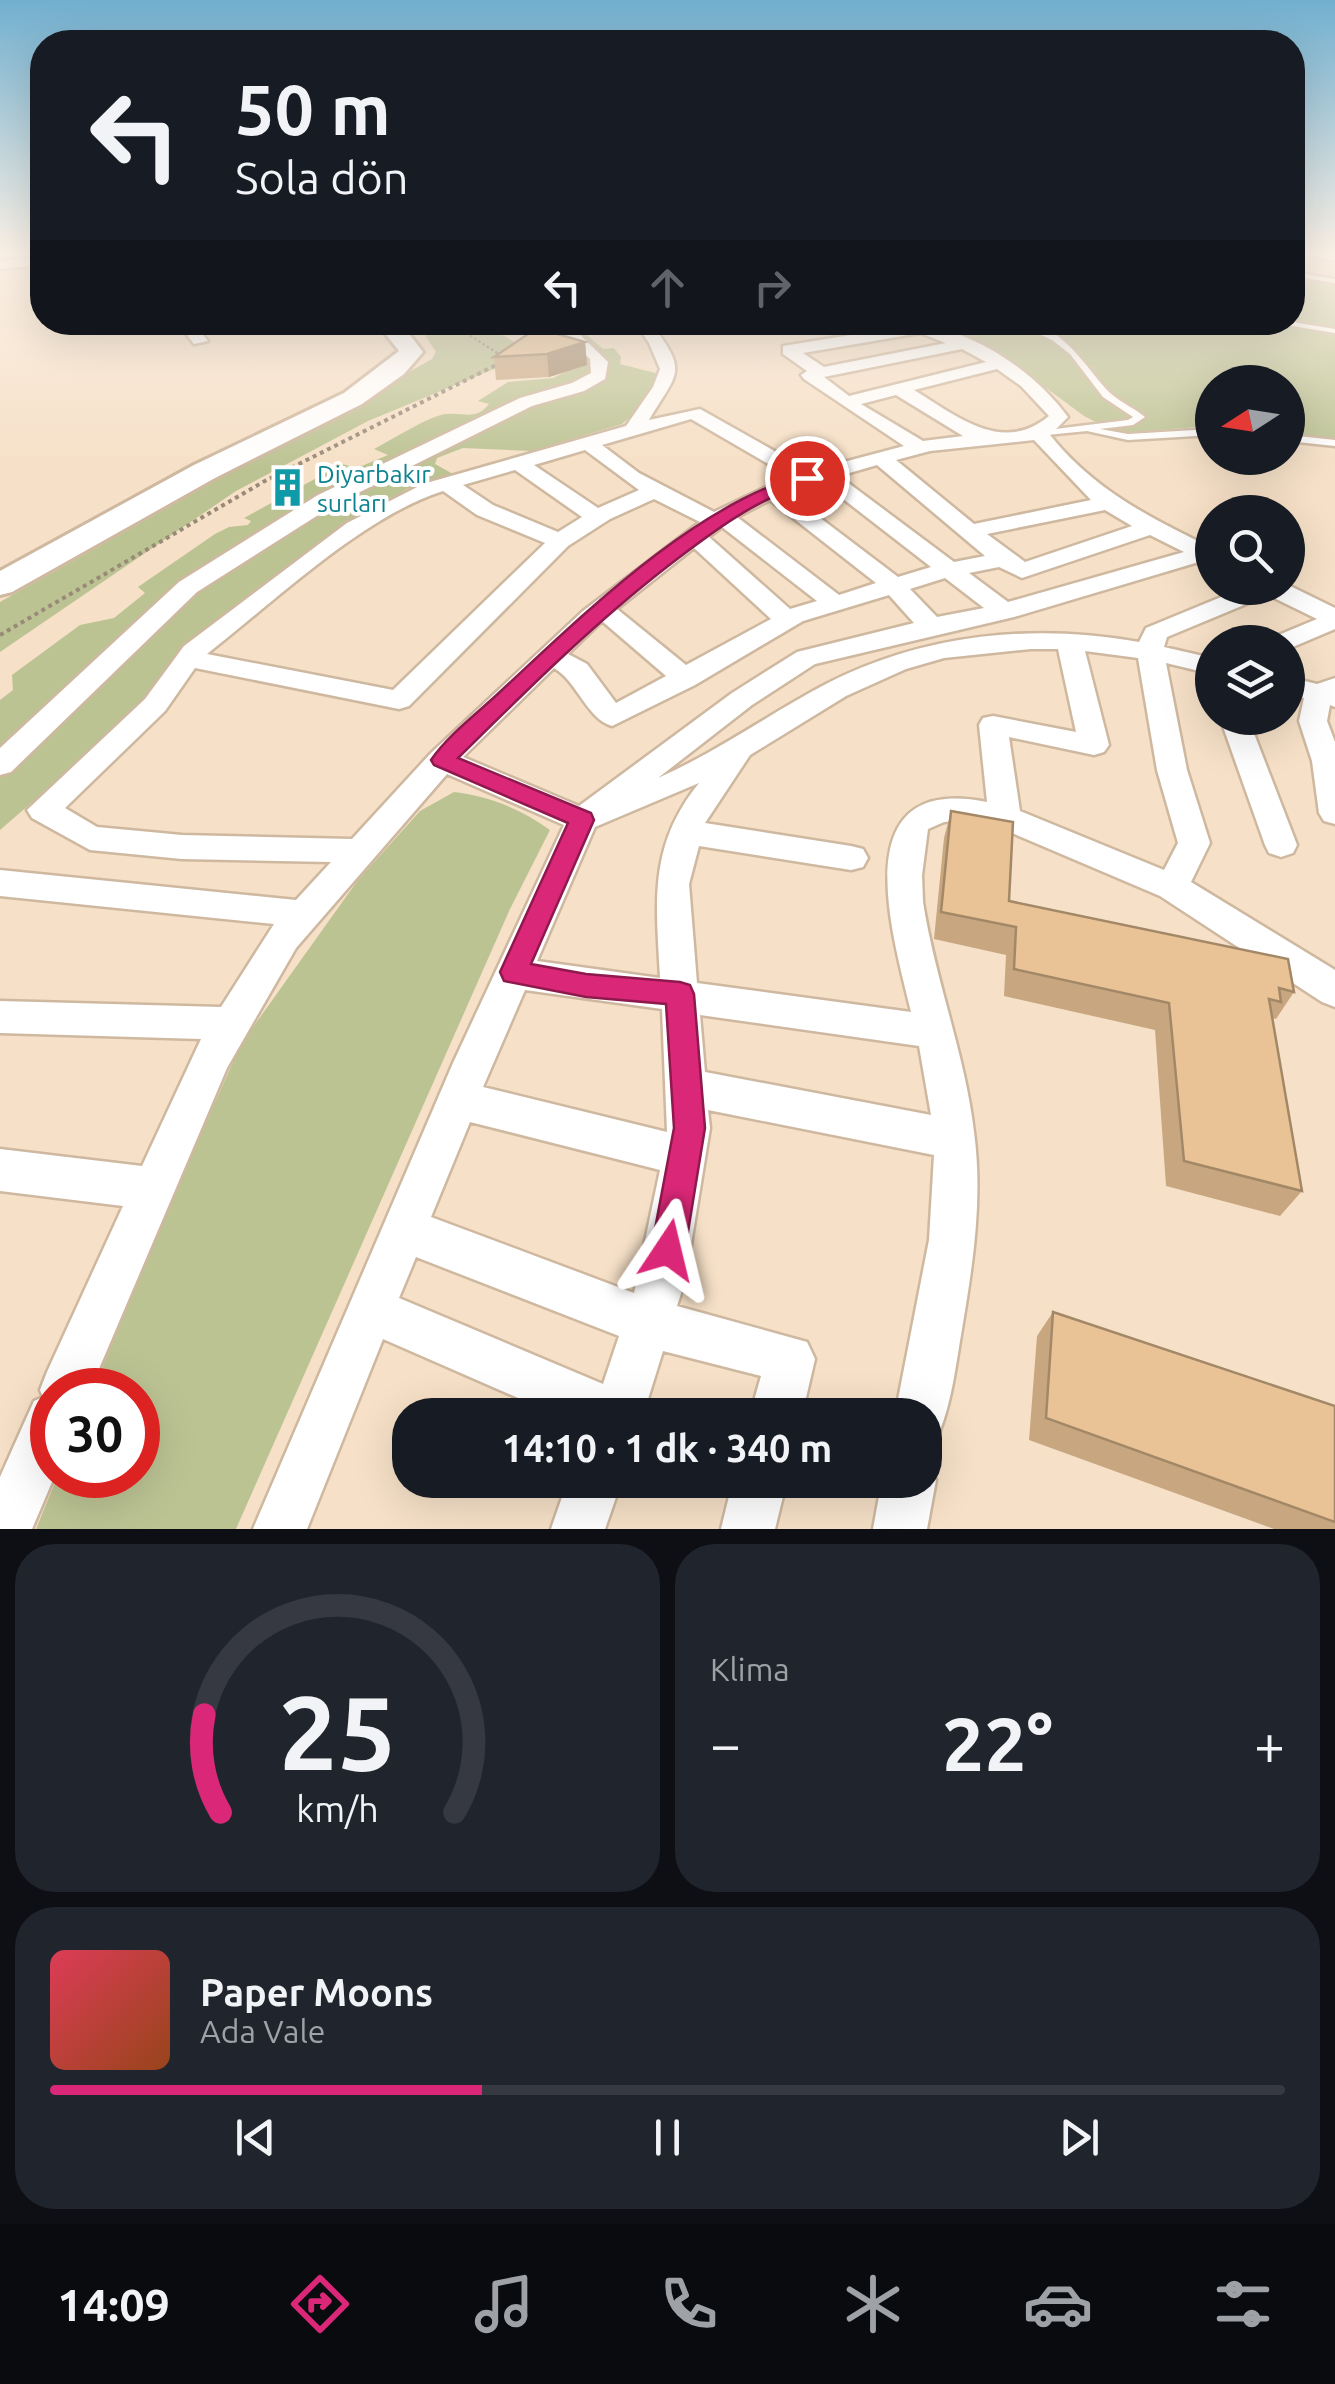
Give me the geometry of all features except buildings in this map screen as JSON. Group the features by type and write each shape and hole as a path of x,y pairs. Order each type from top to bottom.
{"street":[{"path":"195,335 200,341"},
{"path":"0,585 167,490 348,400 401,365 411,352 400,335"},
{"path":"0,766 188,586 326,500 526,402 578,387 599,375 600,362 573,335"},
{"path":"634,429 669,378 669,362 651,335"},
{"path":"821,373 789,350 879,335"},
{"path":"75,1368 211,1059 283,938 442,760 601,610 711,524 772,491 816,476 921,448 1039,434 1058,418 1043,395 1001,364 943,335"},
{"path":"805,362 946,336"},
{"path":"921,448 810,375 965,344"},
{"path":"846,402 1001,364"},
{"path":"900,390 984,440"},
{"path":"360,851 182,847 90,838 43,810 103,758 154,705 187,658 259,598 390,506 515,461 693,414 816,476 952,569 1004,612"},
{"path":"1039,434 1058,460 1106,503 1195,548"},
{"path":"587,441 610,466 711,524 833,602"},
{"path":"881,458 1022,571 1152,527"},
{"path":"515,461 598,517"},
{"path":"446,483 484,510 560,541"},
{"path":"187,658 399,700 560,541 598,517 654,491"},
{"path":"772,491 893,586 931,626"},
{"path":"970,532 1106,503"},
{"path":"711,524 787,620"},
{"path":"551,655 577,670 612,717 787,620 833,602 1003,558"},
{"path":"280,1529 458,1100 582,820 742,699 806,658 1116,585 1195,559"},
{"path":"1305,604 1335,619"},
{"path":"1172,887 1194,843 1172,770 1150,652 1155,634 1223,605"},
{"path":"601,610 631,628 685,678"},
{"path":"1305,633 1335,619"},
{"path":"442,760 582,820 716,762 856,680 909,660 975,644 1038,638 1150,652 1195,662"},
{"path":"1005,817 993,724 1094,746 1069,640"},
{"path":"1305,689 1330,693 1313,721 1327,761 1335,813"},
{"path":"1240,735 1281,845"},
{"path":"623,1398 662,1281 690,1128 672,884 690,816 752,738"},
{"path":"923,1398 951,1248 954,1139 935,1032 908,930 906,846 914,823 938,812 967,809 1005,817 1172,887 1315,975 1335,992"},
{"path":"686,832 851,858"},
{"path":"0,882 304,914"},
{"path":"514,972 586,986 680,994 935,1032"},
{"path":"0,1017 232,1024"},
{"path":"687,1087 954,1139"},
{"path":"458,1100 684,1156"},
{"path":"0,1170 154,1188"},
{"path":"405,1230 649,1322 790,1359 780,1398"},
{"path":"371,1310 577,1398"},
{"path":"4,1529 30,1469"},
{"path":"578,1529 589,1498"},
{"path":"748,1529 756,1498"},
{"path":"900,1529 906,1498"}],"lane":[{"path":"1305,327 1335,331"},
{"path":"1039,434 1130,423 1140,417 1106,395 1073,352 1048,335"},
{"path":"1086,429 1128,437 1195,433"},
{"path":"1305,440 1335,443"}],"path":[{"path":"0,635 263,482 508,360 470,335"}],"green space":[{"path":"1305,325 1335,325 1335,440 1305,436 1305,365 1195,365 1195,427 1117,433 1084,416 1015,365 955,335 1305,335"},
{"path":"425,335 502,335 513,341 517,355 506,364 368,421 236,491 0,652 0,602 432,359 436,352"},
{"path":"530,335 587,335 603,349 614,348 621,357 620,364 663,375 647,402 622,424 532,451 463,448 437,458 435,464 453,474 407,489 358,519 0,830 0,700 13,690 12,675 80,625 114,618 145,593 138,587 215,534 229,527 248,525 251,521 244,518 342,464 357,468 388,455 374,449 438,416 479,412 489,404 478,401 508,382 553,378 573,368"},
{"path":"454,792 504,805 550,830 510,909 236,1529 36,1529 49,1498 160,1498 160,1368 102,1368 241,1044 358,880 420,811"}],"place":[{"name":"Diyarbakır surları","path":"287,488"}],"route":[{"path":"668,1250 690,1128 680,994 586,986 514,972 582,820 442,760 592,616 722,516 786,484 807,478"}]}
